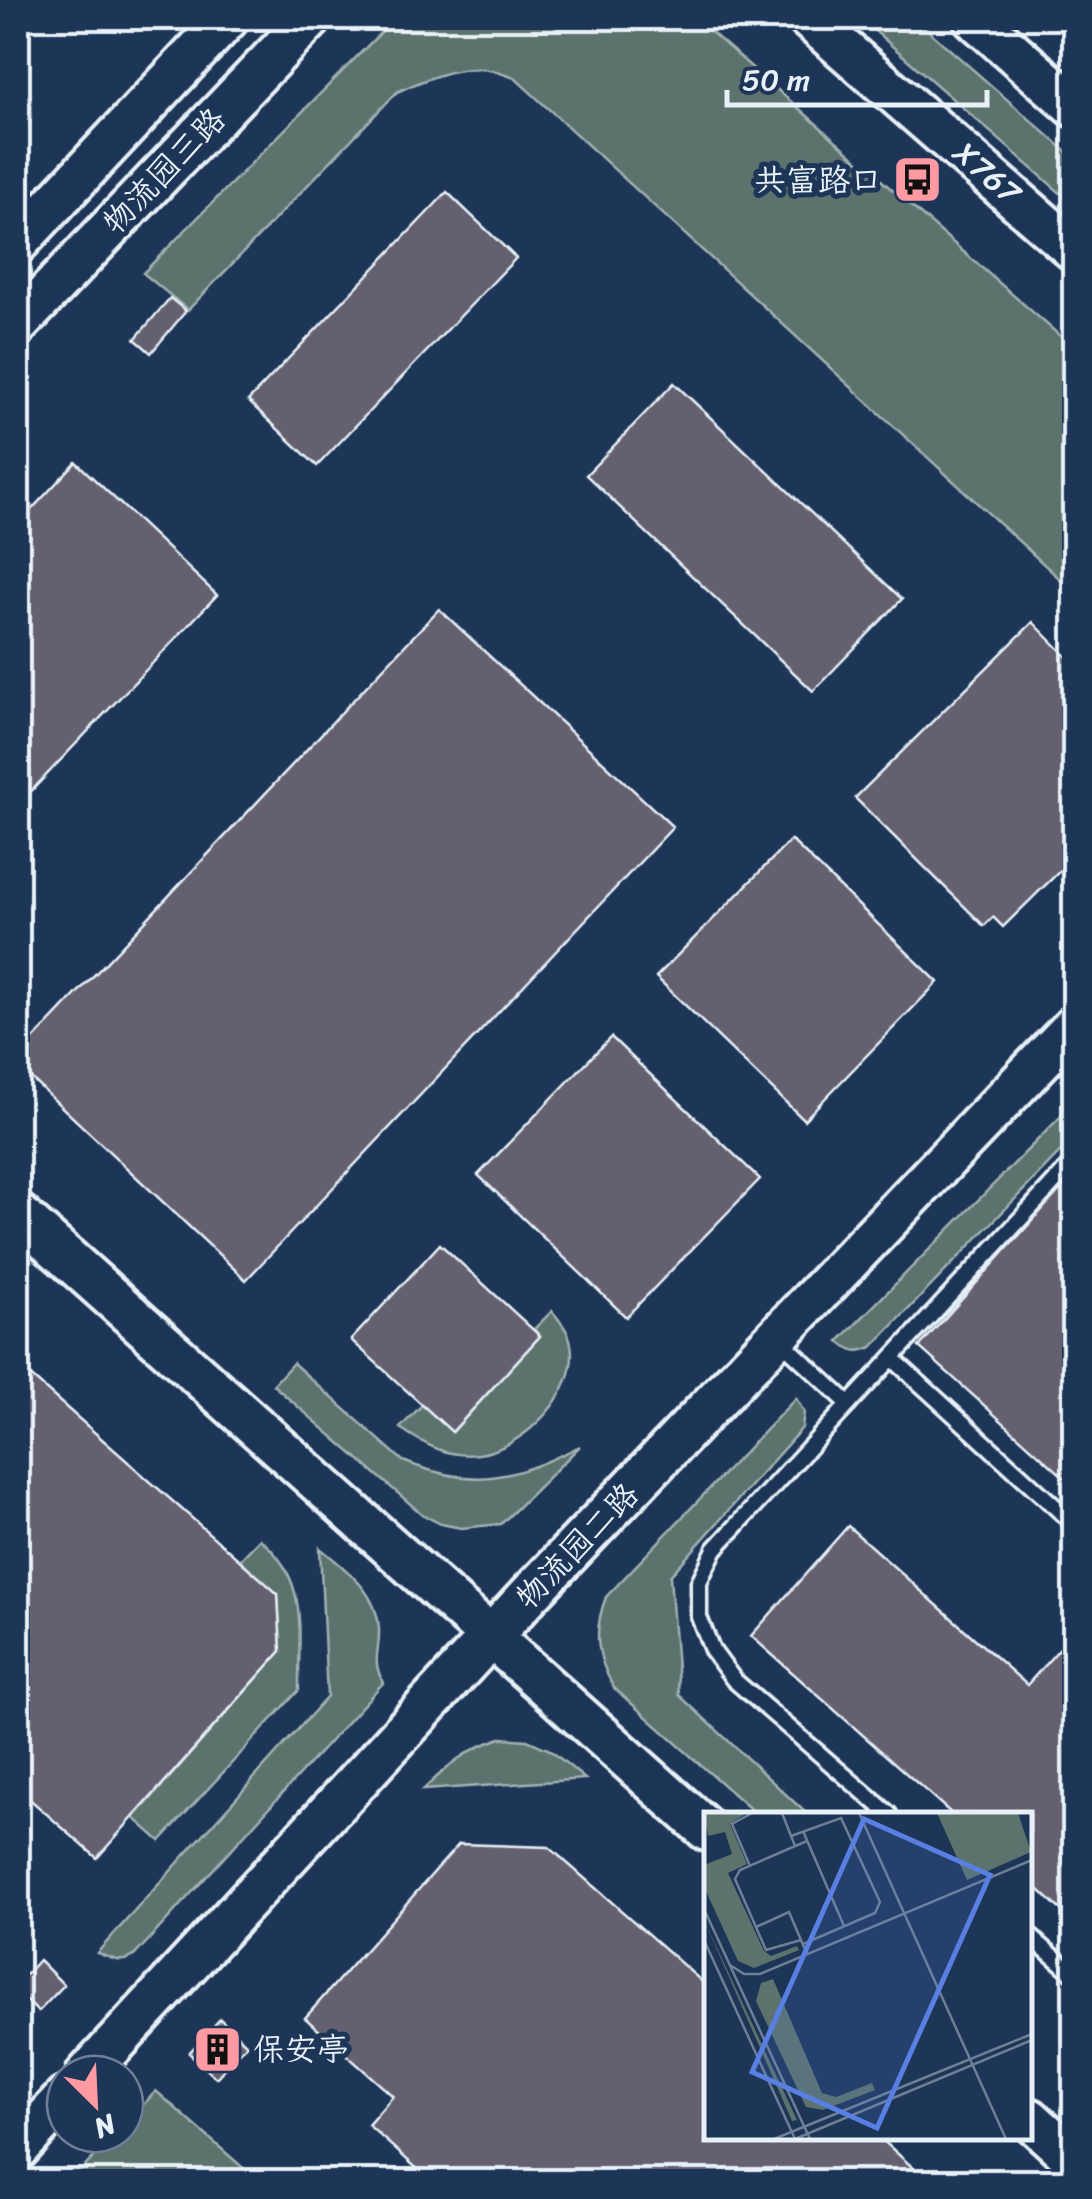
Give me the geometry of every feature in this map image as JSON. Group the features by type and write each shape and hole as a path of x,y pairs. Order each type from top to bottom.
{"street":[{"name":"物流园三路","path":"18,242 228,18"},
{"name":"物流园三路","path":"18,324 311,18"},
{"name":"X767","path":"808,18 1074,250"},
{"path":"974,18 1074,106"},
{"name":"物流园二路","path":"105,2054 491,1637 1072,1032"},
{"path":"18,1214 704,1827"},
{"path":"18,2149 45,2120"},
{"path":"1032,2121 1074,2159"}],"lane":[{"path":"887,1812 734,1680 712,1650 699,1617 699,1582 715,1548 1074,1161"},
{"path":"776,1337 849,1404"},
{"path":"892,1358 1074,1524"},
{"path":"1032,1938 1074,1974"}],"green space":[{"path":"395,18 695,18 1074,348 1074,592 515,78 487,70 461,70 397,92 188,310 143,273"},
{"path":"860,18 914,18 1074,158 1074,205"},
{"path":"1074,1103 1074,1138 872,1347 855,1350 839,1341"},
{"path":"552,1311 568,1335 571,1362 558,1398 530,1429 496,1449 468,1455 437,1449 400,1428 422,1405 453,1432 540,1336 534,1329"},
{"path":"293,1363 403,1461 429,1470 452,1476 493,1477 534,1466 580,1446 501,1524 461,1528 441,1524 423,1515 273,1385"},
{"path":"796,1398 804,1412 802,1428 670,1576 679,1695 805,1812 754,1812 614,1688 603,1665 598,1632 606,1597"},
{"path":"260,1539 276,1555 294,1589 299,1627 299,1690 160,1841 134,1818 281,1651 278,1594 240,1560"},
{"path":"320,1548 359,1583 373,1604 379,1629 377,1667 383,1683 134,1956 120,1960 97,1953 327,1697"},
{"path":"501,1738 527,1740 550,1750 585,1779 423,1790 459,1758"},
{"path":"156,2091 258,2181 71,2181 97,2154 145,2154 145,2103"}],"building":[{"path":"447,192 516,258 317,466 248,401"},
{"path":"170,298 186,311 151,353 135,339"},
{"path":"674,383 902,599 813,691 586,475"},
{"path":"76,462 217,595 18,805 18,524"},
{"path":"439,609 673,827 246,1280 18,1066 18,1056"},
{"path":"1033,622 1074,664 1074,857 1003,927 993,917 984,926 855,798"},
{"path":"791,840 938,982 804,1120 656,977"},
{"path":"611,1037 760,1179 626,1317 478,1175"},
{"path":"1074,1174 1074,1486 919,1347"},
{"path":"440,1244 540,1336 452,1432 351,1340"},
{"path":"18,1365 278,1594 281,1651 97,1858 18,1789"},
{"path":"848,1526 1027,1685 1074,1632 1074,1922 1032,1884 1032,1812 950,1812 751,1636"},
{"path":"459,1844 549,1847 704,1983 704,2139 881,2139 929,2182 432,2182 368,2125 393,2096 305,2018"},
{"path":"39,1960 64,1985 38,2012 18,1992 18,1983"},
{"name":"保安亭","path":"220,2019 247,2044 216,2078 189,2053"}],"place":[{"name":"共富路口","path":"917,180"},
{"name":"保安亭","path":"218,2049"}]}
